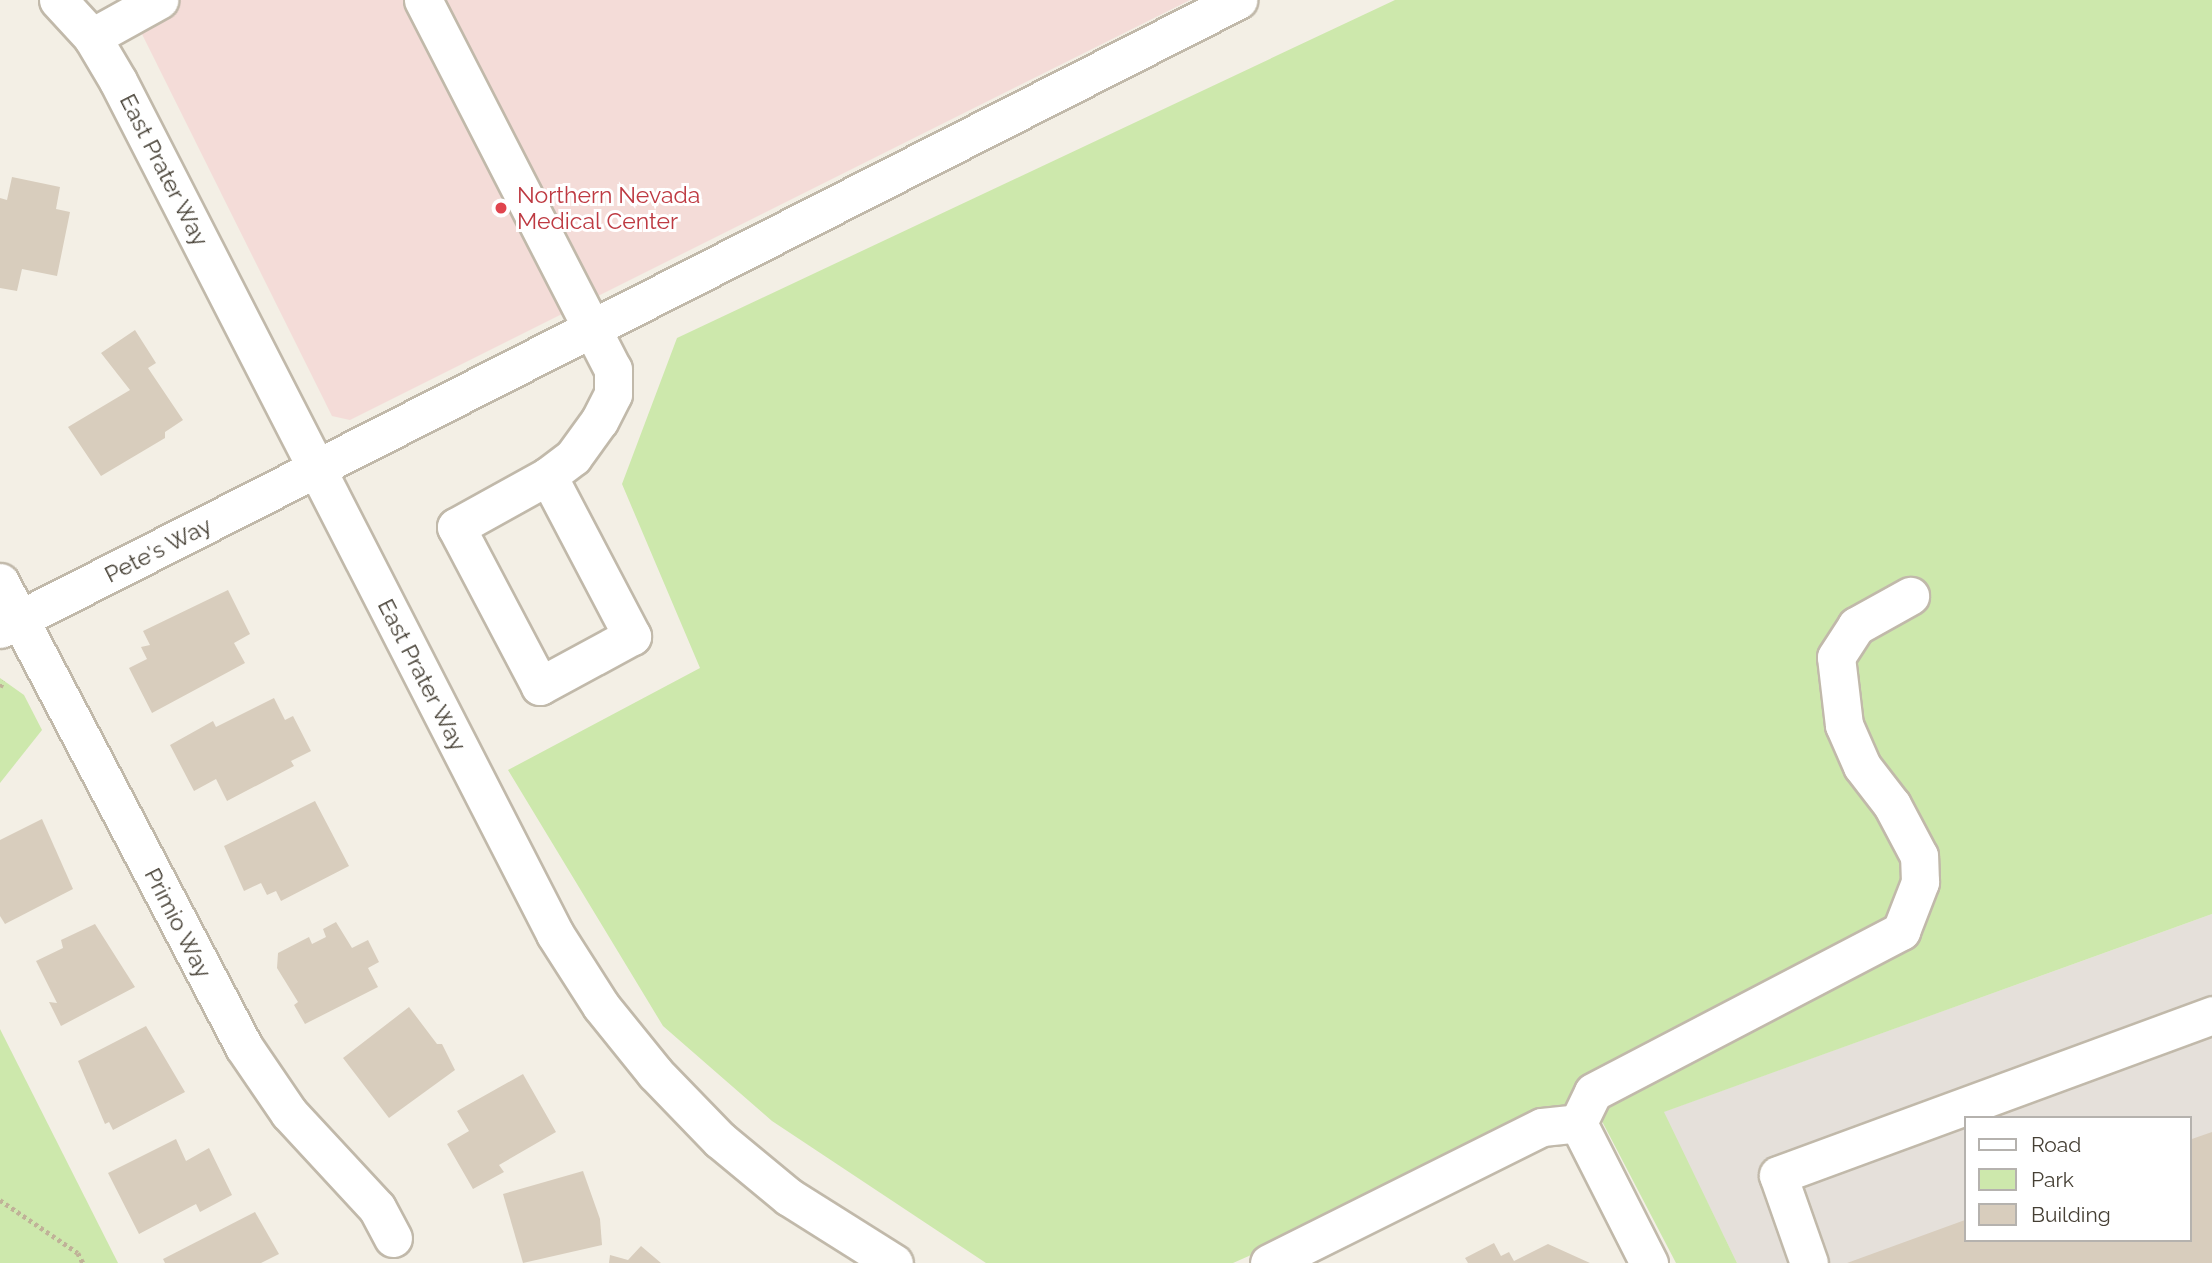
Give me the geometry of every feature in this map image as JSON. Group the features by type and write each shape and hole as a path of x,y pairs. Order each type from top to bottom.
{"street":[{"name":"East Prater Way","path":"58,0 92,37 555,934 601,1006 655,1073 720,1140 789,1197 894,1263"},
{"path":"92,37 159,0"},
{"path":"423,0 594,326 613,369 613,394 573,457 548,476 456,527 540,686 632,636 548,476"},
{"name":"Pete's Way","path":"11,625 1238,0"},
{"name":"Primio Way","path":"0,582 11,625 244,1047 289,1113 377,1209 397,1246"},
{"path":"1578,1124 1593,1092 1901,931 1920,882 1919,856 1892,805 1862,766 1844,725 1836,657 1856,626 1910,596"},
{"path":"1810,1263 1778,1175 2212,1015"},
{"path":"1269,1263 1542,1127 1578,1124"},
{"path":"1578,1124 1648,1263"}],"path":[{"path":"0,687 3,681"},
{"path":"0,1200 78,1253 83,1263"}],"shaded area":[{"name":"Northern Nevada Medical Center","path":"125,0 1190,0 350,420 332,416"},
{"path":"2212,914 2212,1263 1737,1263 1663,1112"}],"green space":[{"path":"1395,0 2212,0 2212,914 1664,1112 1737,1263 1676,1263 1593,1104 1233,1263 986,1263 772,1121 663,1026 508,770 700,668 622,484 677,338"},
{"path":"0,678 24,695 42,730 0,783"},
{"path":"0,1029 118,1263 0,1263"}],"building":[{"path":"12,177 60,187 56,209 70,212 57,276 22,269 17,291 0,288 0,198 7,200"},
{"path":"135,330 156,363 148,368 183,420 165,432 165,438 101,476 68,427 130,390 101,353"},
{"path":"228,590 250,634 234,643 245,663 152,713 129,668 147,659 141,647 150,645 143,631"},
{"path":"274,698 285,720 293,716 311,751 291,761 294,766 227,801 216,779 194,791 170,745 213,721 216,727"},
{"path":"315,801 349,866 281,901 276,891 267,895 261,883 244,891 224,846"},
{"path":"42,819 73,889 5,924 0,916 0,840"},
{"path":"336,922 352,948 368,940 379,962 368,968 378,987 305,1024 294,1005 298,1002 277,968 278,953 309,937 312,944 326,937 323,929"},
{"path":"95,924 135,987 61,1026 49,1002 57,1003 36,961 63,948 61,940"},
{"path":"409,1007 437,1044 442,1044 455,1070 389,1118 343,1058"},
{"path":"146,1026 185,1092 113,1130 109,1122 105,1124 78,1061"},
{"path":"523,1074 556,1132 499,1165 504,1172 473,1189 447,1144 469,1131 457,1111"},
{"path":"2212,1132 2212,1263 1847,1263 1964,1220 1964,1242 2191,1242 2191,1139"},
{"path":"176,1139 186,1161 209,1148 232,1195 200,1212 196,1204 139,1234 108,1173"},
{"path":"583,1171 600,1219 602,1245 523,1263 503,1194"},
{"path":"255,1212 279,1254 261,1263 165,1263 163,1259"},
{"path":"1494,1243 1501,1256 1509,1252 1514,1261 1548,1244 1590,1263 1468,1263 1465,1258"},
{"path":"641,1246 661,1263 609,1263 610,1255 628,1260"}],"place":[{"name":"Northern Nevada Medical Center","path":"501,208"}]}
